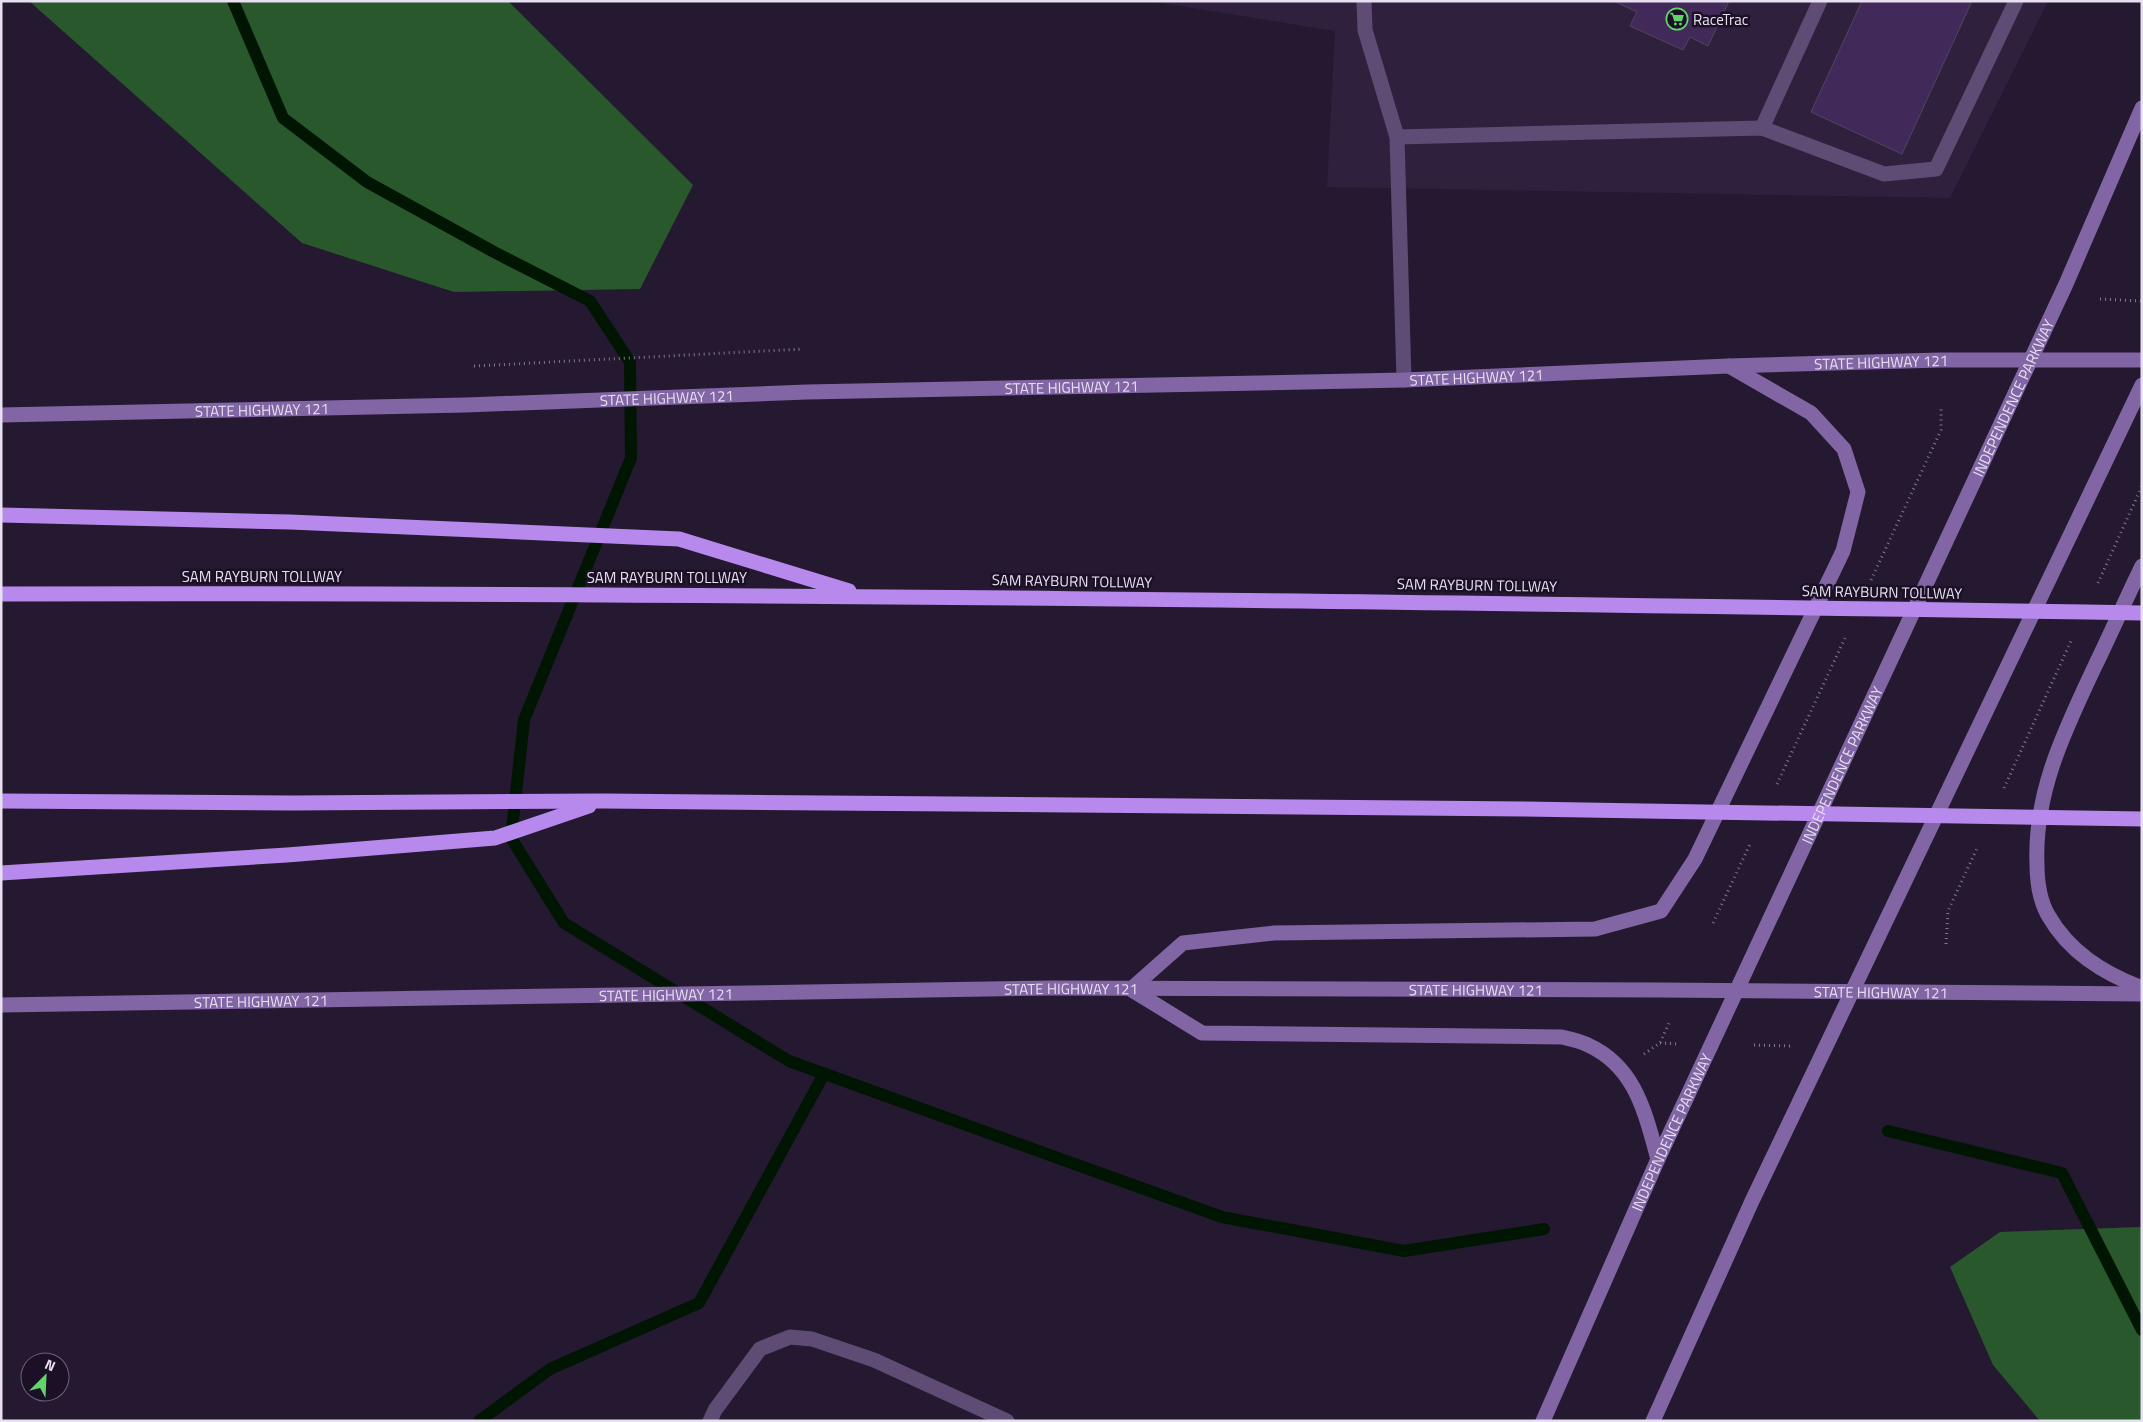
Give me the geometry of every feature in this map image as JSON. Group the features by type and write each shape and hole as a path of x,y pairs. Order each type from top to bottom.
{"highway":[{"path":"1,515 290,522 679,539 865,596"},
{"name":"SAM RAYBURN TOLLWAY","path":"1,594 292,593 865,596 2142,613"},
{"path":"1,801 293,803 603,801 1525,809 2142,819"},
{"path":"1,873 287,855 495,838 603,801"}],"main road":[{"name":"INDEPENDENCE PARKWAY","path":"1543,1421 1658,1159 2066,284 2142,108"},
{"name":"STATE HIGHWAY 121","path":"1,415 466,406 807,392 1404,380 1729,366 1941,360 2142,360"},
{"path":"1658,1159 1642,1103 1628,1076 1608,1056 1588,1044 1562,1037 1202,1033 1131,989 1183,944 1274,933 1595,929 1661,910 1695,859 1843,551 1858,492 1844,449 1811,413 1729,366"},
{"path":"1653,1421 1752,1201 2142,385"},
{"path":"2142,566 2059,743 2042,795 2036,846 2038,886 2048,914 2064,938 2084,958 2115,978 2142,988"},
{"name":"STATE HIGHWAY 121","path":"1,1005 1052,988 2142,994"}],"lane":[{"path":"1364,1 1365,30 1397,137 1404,380"},
{"path":"1762,128 1820,1"},
{"path":"1397,137 1762,128 1884,174 1936,169 2016,1"},
{"path":"710,1421 715,1410 760,1348 790,1337 812,1339 874,1360 1007,1421"}],"path":[{"path":"2100,300 2142,300"},
{"path":"474,366 803,349"},
{"path":"1870,582 1940,430 1941,406"},
{"path":"2096,586 2142,486"},
{"path":"1775,788 1846,636"},
{"path":"2001,794 2072,640"},
{"path":"1714,923 1755,833"},
{"path":"1946,944 1948,911 1981,839"},
{"path":"1644,1054 1660,1043 1668,1023"},
{"path":"1660,1043 1678,1044"},
{"path":"1754,1045 1790,1046"}],"shaded area":[{"path":"1149,1 2048,1 1950,198 1327,187 1335,31"}],"green space":[{"path":"29,1 508,1 693,185 640,289 454,292 302,243"},
{"path":"2142,1227 2142,1421 2040,1421 1993,1365 1950,1267 2000,1232"}],"building":[{"name":"RaceTrac","path":"1614,1 1729,1 1708,46 1690,37 1683,50 1630,26 1637,12"},
{"path":"1862,1 1972,1 1902,154 1811,112"}],"waterway":[{"path":"233,1 283,118 367,182 494,252 590,301 630,362 631,458 524,720 511,838 564,923 789,1061 1222,1217 1404,1251 1544,1229"},
{"path":"479,1421 550,1369 699,1303 824,1074"},
{"path":"1888,1131 2062,1173 2142,1330"}],"place":[{"name":"RaceTrac","path":"1677,19"}]}
